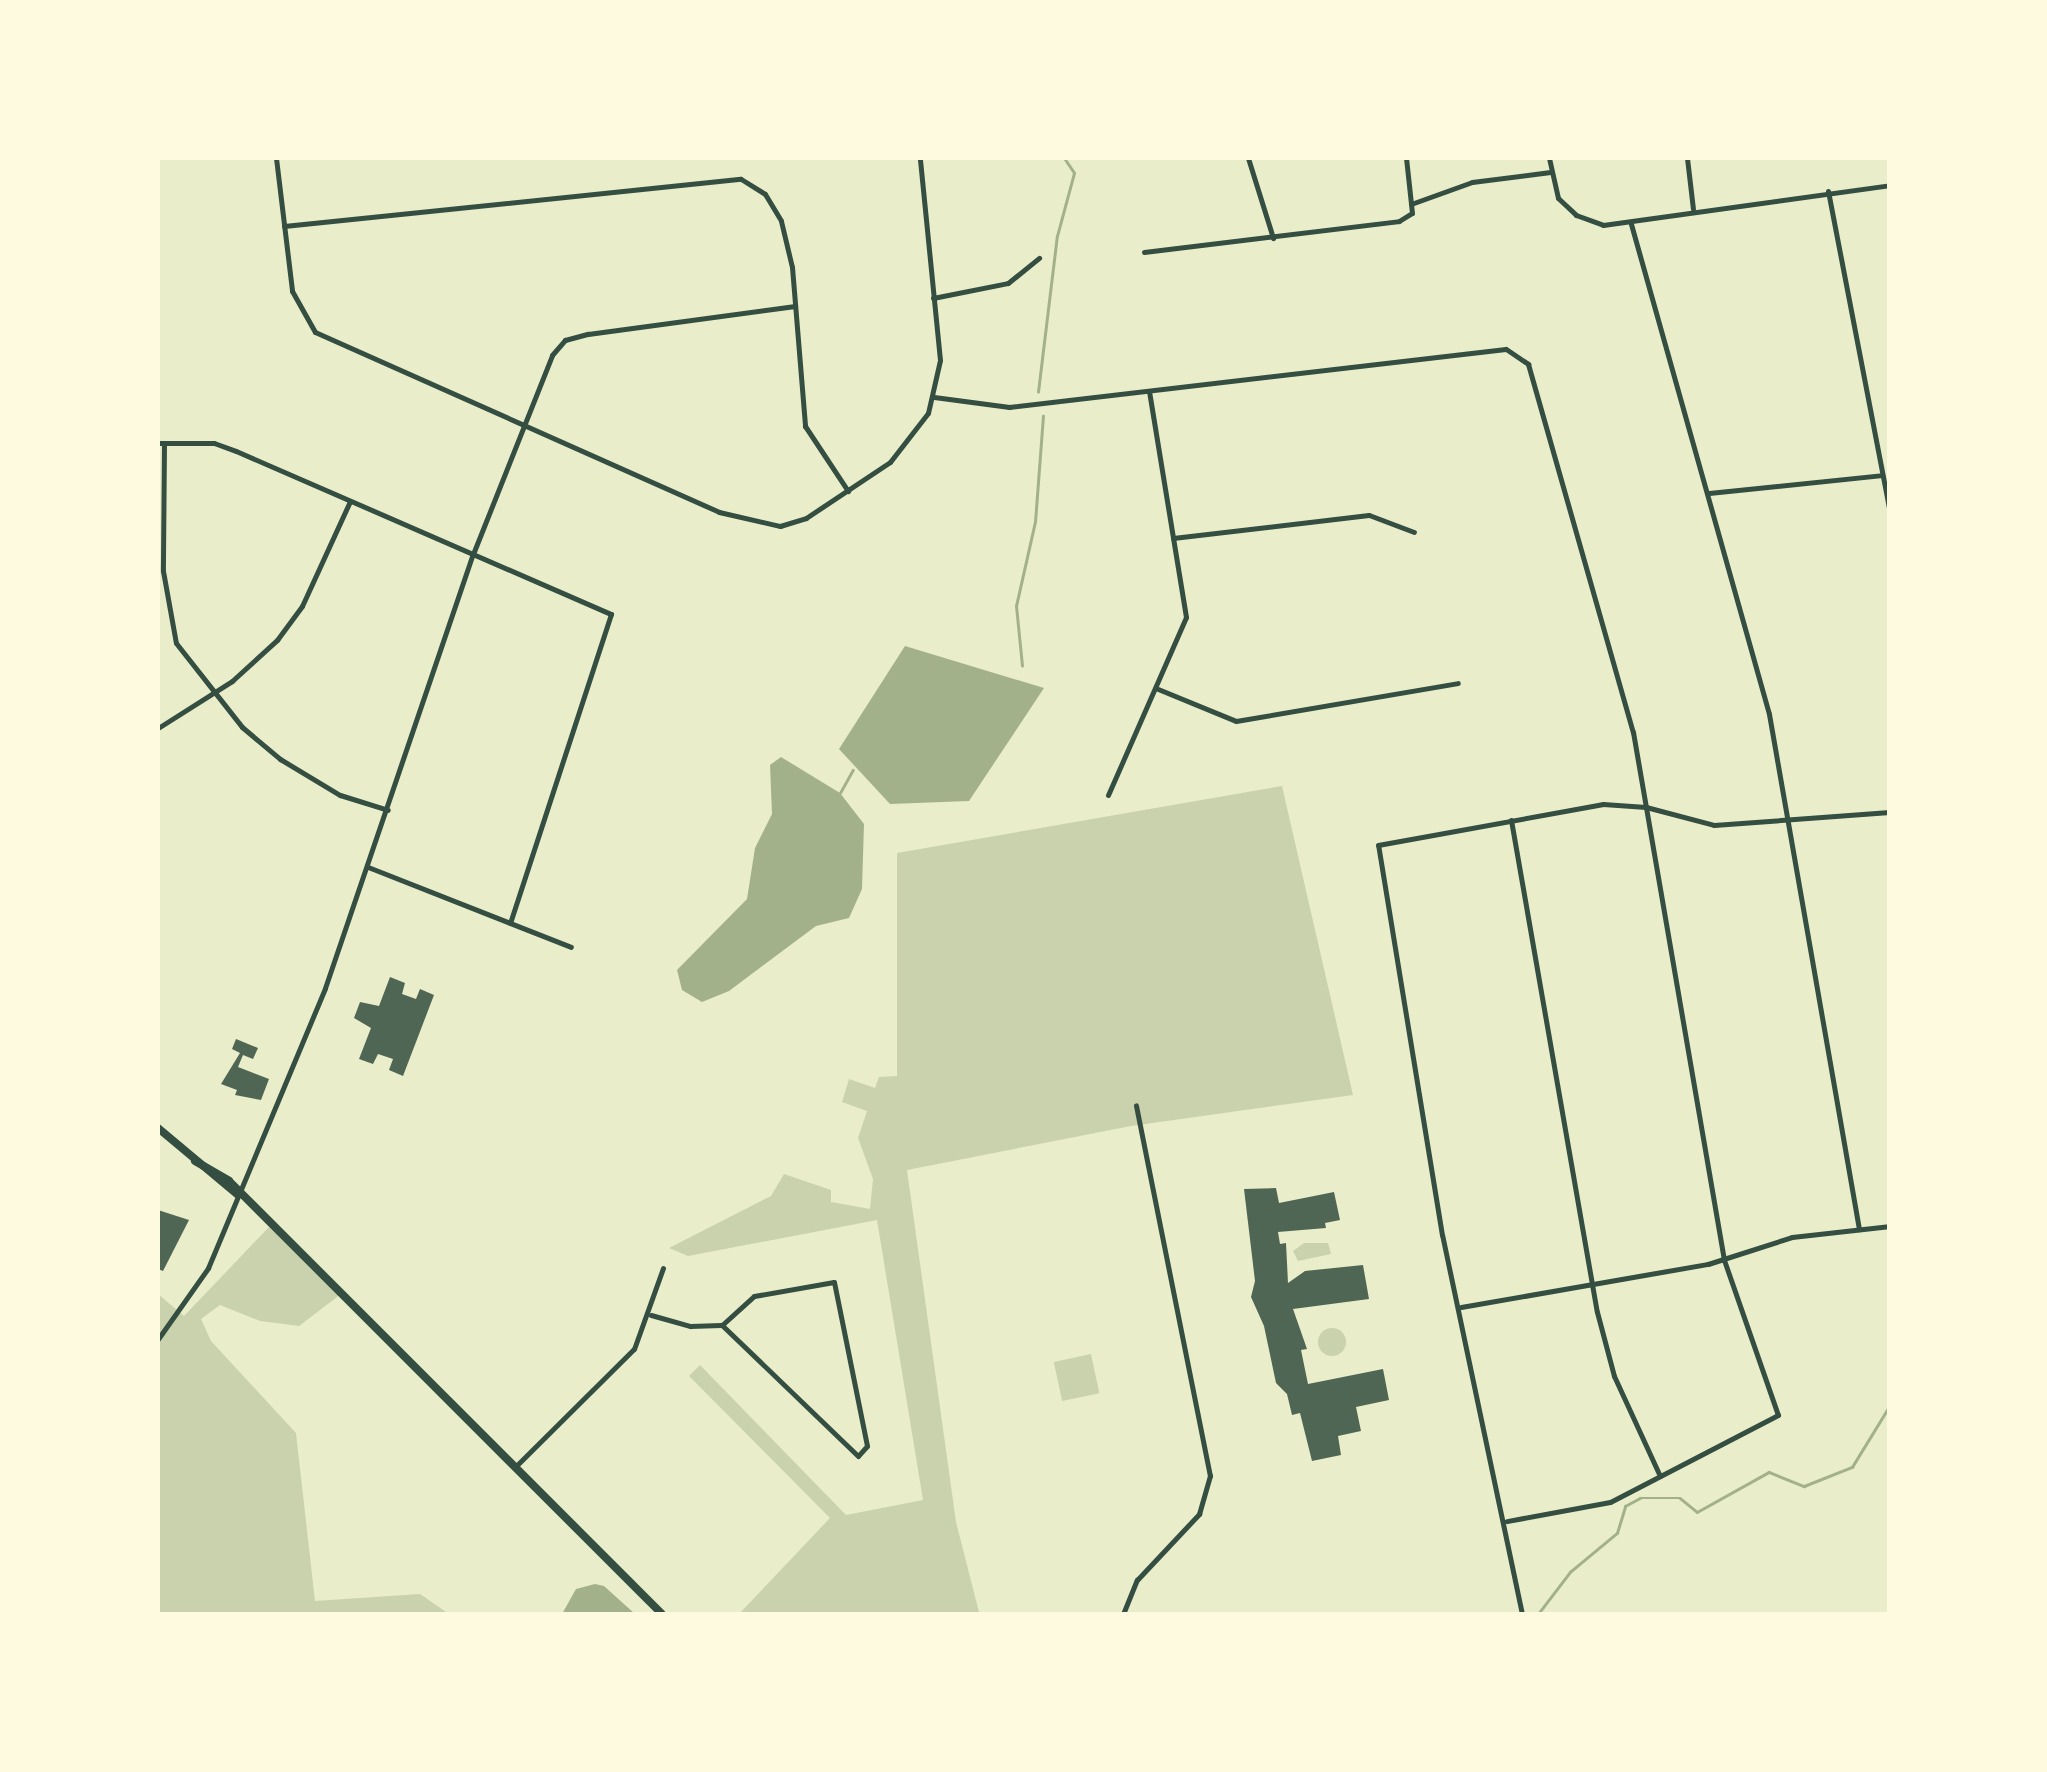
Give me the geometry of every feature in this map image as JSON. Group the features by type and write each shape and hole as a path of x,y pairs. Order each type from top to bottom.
{"main road":[{"path":"158,1128 196,1161 222,1175 662,1614"}],"street":[{"path":"276,158 292,291 315,332 523,427 753,524 792,523 848,491 910,440 934,397 940,360 920,158"},
{"path":"1248,158 1273,238"},
{"path":"1144,252 1398,221 1412,213 1406,158"},
{"path":"1548,158 1558,198 1576,215 1603,225 1631,224 1693,209 1828,190 1890,185"},
{"path":"1687,158 1693,209"},
{"path":"1411,204 1472,182 1550,172"},
{"path":"284,226 740,179 765,194 781,221 795,306 805,426 848,491"},
{"path":"1828,190 1890,512"},
{"path":"1631,224 1769,714 1859,1229"},
{"path":"933,298 1008,283 1039,258"},
{"path":"158,1339 208,1268 238,1195 368,867 473,554 552,355 565,340 795,306"},
{"path":"934,397 992,408 1506,350 1524,357 1617,664 1646,807 1724,1260 1778,1414 1610,1502 1507,1521"},
{"path":"1108,795 1186,617 1149,392"},
{"path":"388,810 340,795 280,759 214,694 176,643 168,617 161,443 214,443 611,614 510,923"},
{"path":"1709,493 1882,475"},
{"path":"158,728 214,694 260,657 294,618 350,500"},
{"path":"1174,538 1369,514 1414,532"},
{"path":"1158,688 1236,721 1458,683"},
{"path":"1522,1614 1507,1521 1460,1308 1378,845 1603,804 1646,807 1714,825 1890,812"},
{"path":"1511,820 1592,1287 1614,1376 1660,1476"},
{"path":"368,867 571,947"},
{"path":"1123,1614 1137,1580 1200,1514 1210,1476 1136,1105"},
{"path":"1460,1308 1724,1260 1792,1237 1890,1226"},
{"path":"514,1468 634,1349 651,1315 663,1268"},
{"path":"651,1315 690,1326 722,1324 754,1296 834,1282 868,1446 858,1456 722,1324"}],"shaded area":[{"path":"905,646 1044,688 969,801 890,804 839,749"},
{"path":"781,757 840,793 864,824 862,889 849,918 816,926 729,991 702,1002 682,990 677,970 747,899 755,848 772,814 770,765"},
{"path":"1282,786 1353,1095 1131,1126 907,1170 956,1522 979,1612 985,1614 739,1614 830,1518 689,1376 700,1365 846,1515 923,1500 877,1220 688,1256 669,1248 771,1196 784,1174 831,1190 831,1202 870,1209 873,1179 858,1138 867,1111 842,1102 849,1079 875,1088 879,1077 897,1076 897,853"},
{"path":"269,1227 341,1294 299,1326 260,1321 220,1305 201,1319 211,1341 296,1433 315,1601 420,1594 449,1614 158,1614 158,1294 184,1316"},
{"path":"1304,1243 1328,1243 1331,1254 1298,1261 1293,1251"},
{"path":"1332,1328 1342,1332 1346,1342 1342,1352 1332,1356 1322,1352 1318,1342 1322,1332"},
{"path":"1091,1354 1099,1393 1062,1401 1054,1362"},
{"path":"604,1586 635,1614 562,1614 576,1589"}],"building":[{"path":"390,977 405,983 402,994 416,999 420,989 434,995 403,1076 389,1070 393,1059 378,1054 373,1064 359,1059 371,1028 354,1018 360,1002 379,1006"},
{"path":"236,1039 258,1048 253,1059 243,1055 238,1067 269,1079 261,1100 235,1095 237,1090 221,1084 240,1053 232,1049"},
{"path":"1276,1188 1279,1203 1334,1192 1340,1220 1325,1223 1326,1228 1278,1232 1280,1244 1286,1243 1288,1283 1305,1271 1363,1265 1369,1299 1293,1309 1307,1349 1301,1350 1308,1384 1383,1369 1389,1400 1356,1407 1361,1431 1338,1436 1341,1455 1312,1461 1300,1413 1292,1415 1287,1394 1276,1383 1264,1326 1251,1297 1255,1281 1244,1189"},
{"path":"158,1210 189,1220 163,1271 158,1269"}],"waterway":[{"path":"1038,392 1057,236 1074,173 1064,158"},
{"path":"1022,666 1016,606 1035,522 1043,416"},
{"path":"840,793 853,770"},
{"path":"1538,1614 1570,1572 1617,1533 1625,1506 1640,1498 1680,1498 1697,1512 1769,1472 1804,1486 1852,1467 1890,1405"}]}
